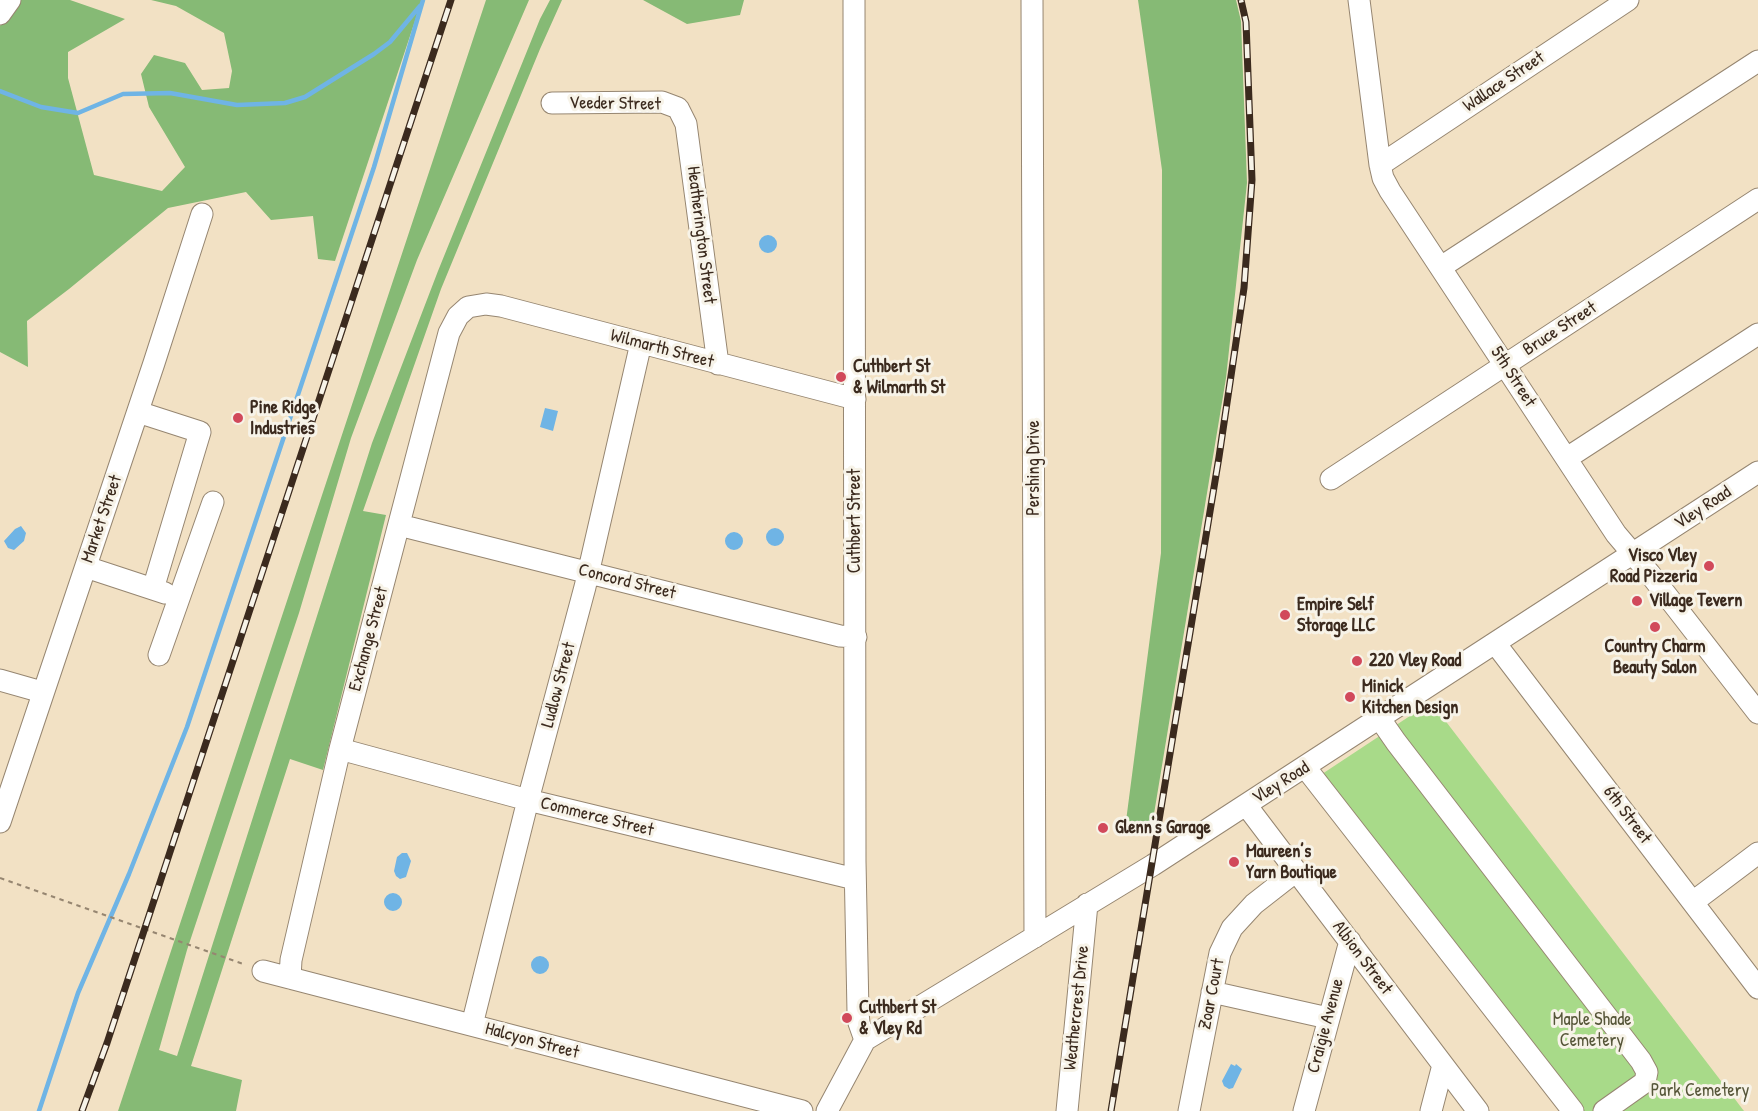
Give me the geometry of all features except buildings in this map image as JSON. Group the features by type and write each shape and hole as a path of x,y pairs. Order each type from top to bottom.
{"street":[{"path":"0,15 10,0"},
{"name":"Cuthbert Street","path":"854,0 855,879 858,1012 865,1040"},
{"name":"Pershing Drive","path":"1032,0 1035,937"},
{"name":"5th Street","path":"1359,0 1380,165 1383,178 1390,191 1616,534 1758,713"},
{"name":"Wallace Street","path":"1380,165 1628,0"},
{"path":"1441,267 1758,61"},
{"name":"Veeder Street","path":"552,103 662,102 678,108"},
{"name":"Heatherington Street","path":"678,108 686,124 718,364"},
{"name":"Bruce Street","path":"1331,479 1758,199"},
{"name":"Market Street","path":"0,822 202,214"},
{"name":"Wilmarth Street","path":"468,307 486,304 501,306 855,399"},
{"name":"Exchange Street","path":"290,978 291,960 340,749 449,333 458,316 468,307"},
{"path":"1567,458 1758,334"},
{"name":"Ludlow Street","path":"472,1025 588,572 641,344"},
{"path":"138,411 200,432 153,589"},
{"name":"Vley Road","path":"865,1040 1153,865 1758,472"},
{"path":"159,655 213,502"},
{"name":"Concord Street","path":"399,525 840,636 855,637"},
{"path":"86,567 179,597"},
{"name":"6th Street","path":"1495,643 1758,988"},
{"path":"0,680 42,692"},
{"path":"1380,719 1641,1061 1647,1072 1645,1082 1604,1111"},
{"name":"Commerce Street","path":"340,749 528,800 855,879"},
{"path":"1305,767 1573,1111"},
{"name":"Albion Street","path":"1246,805 1478,1111"},
{"path":"1693,902 1758,853"},
{"name":"Zoar Court","path":"1189,1111 1220,953 1232,928 1254,904 1295,872"},
{"name":"Weathercrest Drive","path":"1067,1111 1087,904"},
{"name":"Craigie Avenue","path":"1304,1111 1350,941"},
{"name":"Halcyon Street","path":"263,970 802,1111"},
{"path":"1212,992 1328,1018"},
{"path":"827,1111 865,1040"},
{"path":"1431,1111 1443,1065"}],"path":[{"path":"0,878 263,970"}],"green space":[{"path":"18,0 70,0 125,19 68,52 68,78 94,175 162,191 185,167 149,107 141,74 154,55 185,63 202,90 229,88 232,71 224,33 176,6 151,0 422,0 335,261 318,259 313,216 271,220 246,192 168,208 27,321 28,367 0,352 0,26"},
{"path":"486,0 529,0 417,260 351,438 299,613 187,950 159,1050 177,1056 372,443 438,271 540,19 550,0 562,0 441,289 363,511 386,515 323,770 290,759 191,1066 242,1080 236,1111 118,1111"},
{"path":"643,0 744,0 740,15 687,24"},
{"path":"1138,0 1236,0 1241,21 1247,183 1226,378 1152,826 1126,821 1161,553 1162,170"},
{"name":"Maple Shade Cemetery","path":"1431,702 1744,1111 1564,1111 1313,780"}],"water":[{"path":"768,235 774,238 777,244 774,250 768,253 762,250 759,244 762,238"},
{"path":"545,408 558,411 553,431 540,427"},
{"path":"21,526 26,533 24,541 14,550 8,548 4,541"},
{"path":"775,528 781,531 784,537 781,543 775,546 769,543 766,537 769,531"},
{"path":"734,532 740,535 743,541 740,547 734,550 728,547 725,541 728,535"},
{"path":"402,853 407,853 411,861 406,877 400,879 394,871 397,857"},
{"path":"393,893 399,896 402,902 399,908 393,911 387,908 384,902 387,896"},
{"path":"540,956 546,959 549,965 546,971 540,974 534,971 531,965 534,959"},
{"path":"1231,1064 1235,1066 1236,1064 1242,1069 1233,1088 1229,1089 1222,1081"}],"waterway":[{"path":"39,1111 78,993 129,874 187,727 374,167 423,0"},
{"path":"0,91 41,107 78,113 123,94 170,93 237,105 285,103 305,97 374,54 390,42 420,6"}],"railway":[{"path":"82,1111 107,1043 451,0"},
{"path":"1111,1111 1219,457 1244,288 1252,180 1246,22 1241,0"}],"place":[{"name":"Cuthbert St & Wilmarth St","path":"841,377"},
{"name":"Pine Ridge Industries","path":"238,418"},
{"name":"Visco Vley Road Pizzeria","path":"1709,566"},
{"name":"Village Tevern","path":"1637,601"},
{"name":"Empire Self Storage LLC","path":"1285,615"},
{"name":"Country Charm Beauty Salon","path":"1655,627"},
{"name":"220 Vley Road","path":"1357,661"},
{"name":"Minick Kitchen Design","path":"1350,697"},
{"name":"Glenn's Garage","path":"1103,828"},
{"name":"Maureen’s Yarn Boutique","path":"1234,862"},
{"name":"Cuthbert St & Vley Rd","path":"847,1018"}],"park label":[{"name":"Park Cemetery","path":"1700,1091"}]}
